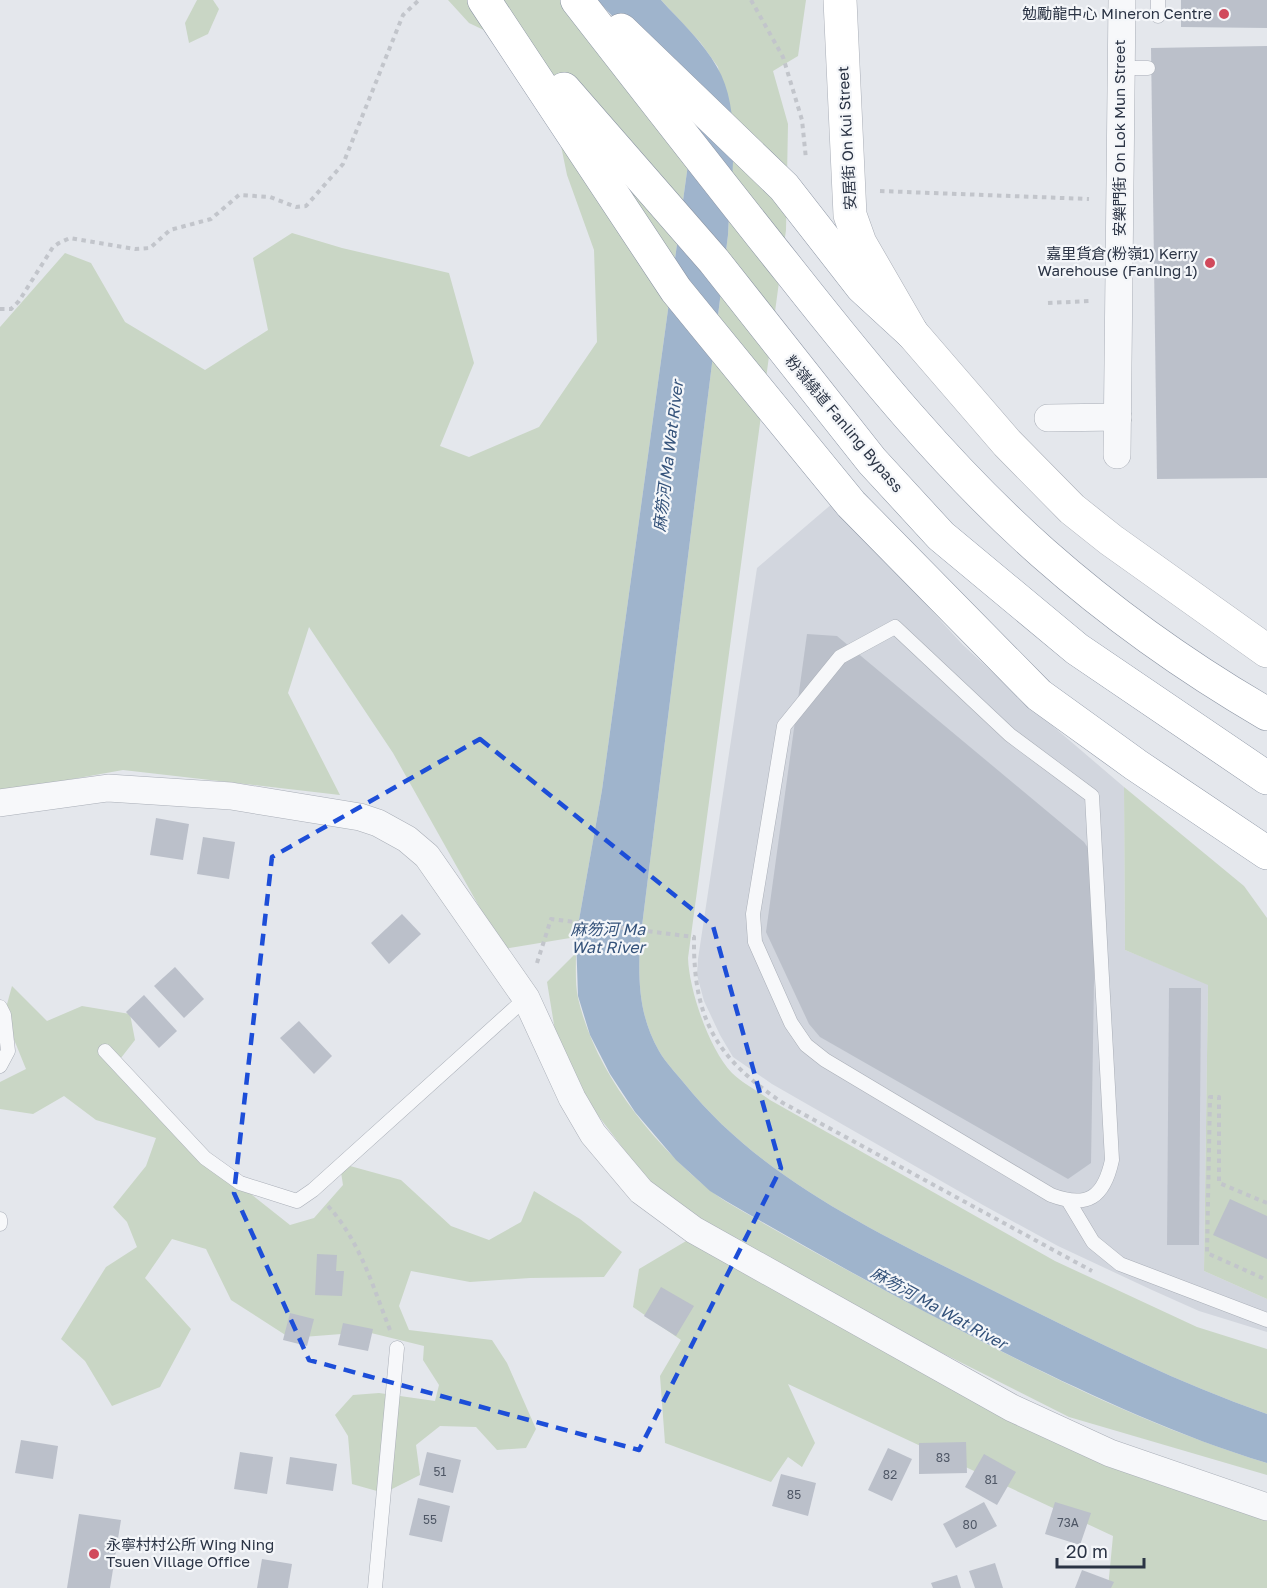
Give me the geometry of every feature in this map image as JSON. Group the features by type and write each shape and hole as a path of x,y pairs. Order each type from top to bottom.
{"main road":[{"name":"粉嶺繞道 Fanling Bypass","path":"485,0 714,261 872,461 941,536 1077,649 1267,778"},
{"path":"485,0 676,290 851,504 1039,695 1266,854"},
{"path":"576,0 823,316 930,441 1044,553 1157,643 1214,684 1267,714"},
{"path":"590,0 784,187 862,287 912,333 1007,443 1072,509 1111,540 1267,651"},
{"name":"安居街 On Kui Street","path":"840,0 850,214 860,243 912,333"}],"street":[{"name":"安樂門街 On Lok Mun Street","path":"1117,455 1122,0"},
{"path":"1048,418 1118,417"},
{"path":"0,803 120,789 231,796 331,811 378,823 407,839 427,856 526,998 572,1098 593,1134 626,1176 675,1218 1012,1408 1131,1461 1267,1508"}],"lane":[{"path":"1158,0 1158,16"},
{"path":"1120,68 1148,68"},
{"path":"1069,1202 1085,1202 1100,1191 1108,1176 1112,1160 1092,796 1010,735 895,627 840,657 784,726 753,914 755,942 791,1023 806,1045 825,1060 1051,1195 1069,1202 1093,1242 1120,1264 1267,1320"},
{"path":"105,1051 205,1158 240,1183 297,1201 314,1190 526,998"},
{"path":"0,1007 4,1015 8,1051 0,1066"},
{"path":"0,1219 0,1224"},
{"path":"375,1588 397,1348"}],"path":[{"path":"0,309 11,309 19,301 53,247 70,238 135,249 150,248 170,230 211,219 239,195 270,197 296,207 306,206 343,164 403,15 420,0"},
{"path":"751,0 783,57 802,120 806,159"},
{"path":"875,190 1089,200"},
{"path":"1048,303 1090,301"},
{"path":"526,998 551,919 694,937 694,974 698,1000 710,1029 737,1068 755,1084 804,1114 1079,1265 1100,1274"},
{"path":"1267,1203 1219,1183 1220,1097 1210,1097 1208,1253 1267,1280"},
{"path":"314,1190 344,1223 363,1260 397,1348"}],"highlighted area":[{"path":"480,739 713,926 781,1168 639,1450 309,1360 234,1193 272,857"}],"shaded area":[{"path":"833,503 963,645 1027,704 1124,787 1125,950 1208,984 1204,1271 1267,1299 1267,1332 1199,1311 1058,1246 772,1084 733,1057 720,1035 704,1001 697,975 698,959 757,568"}],"green space":[{"path":"197,0 213,0 219,9 208,34 189,43 185,23"},
{"path":"448,0 575,0 689,157 602,790 576,937 503,949 393,753 309,627 288,693 340,795 123,770 0,792 0,327 65,253 91,263 125,322 205,370 268,330 253,258 292,233 342,248 449,273 474,363 440,446 469,457 539,427 597,342 594,250 567,175 543,58 469,23"},
{"path":"661,0 806,0 798,56 773,71 788,124 786,230 688,958 696,1002 708,1035 732,1073 770,1100 1055,1261 1197,1327 1267,1349 1267,1414 1164,1373 1097,1342 913,1251 829,1204 789,1179 751,1150 716,1118 668,1064 652,1038 641,998 640,942 728,235 732,146 718,67 700,42"},
{"path":"1124,787 1244,886 1267,918 1267,1299 1204,1271 1208,985 1125,950"},
{"path":"576,953 578,998 586,1026 612,1079 647,1128 667,1151 715,1194 871,1283 1065,1383 1164,1427 1267,1463 1267,1475 1069,1417 780,1271 658,1194 561,1067 547,982"},
{"path":"12,986 47,1021 82,1006 130,1014 135,1040 117,1063 213,1164 290,1225 314,1218 343,1185 340,1166 350,1166 401,1180 451,1226 489,1240 521,1222 534,1191 580,1219 622,1252 604,1277 470,1282 411,1271 399,1306 409,1330 492,1340 507,1363 536,1429 526,1448 497,1450 476,1427 440,1426 416,1445 420,1475 384,1493 352,1484 348,1436 335,1415 353,1395 379,1393 435,1401 439,1385 423,1360 424,1346 367,1332 290,1338 231,1300 206,1249 172,1239 145,1278 191,1329 160,1387 112,1406 85,1361 61,1339 106,1267 137,1247 127,1222 113,1207 146,1166 156,1138 96,1120 64,1096 33,1114 0,1109 0,1082 26,1069 4,1015"},
{"path":"703,1231 1068,1431 1267,1499 1267,1588 1108,1588 1113,1536 788,1384 815,1443 802,1467 788,1457 771,1482 665,1443 660,1376 681,1340 633,1307 639,1269"}],"water":[{"name":"麻笏河 Ma Wat River","path":"597,0 661,0 698,40 717,67 725,85 733,127 733,172 728,235 640,942 641,998 652,1038 668,1064 716,1118 751,1150 789,1179 829,1204 913,1251 1097,1342 1164,1373 1267,1414 1267,1463 1165,1427 1035,1368 863,1279 710,1191 676,1160 635,1112 610,1074 590,1035 578,996 576,937 602,790 689,157 641,46"}],"building":[{"name":"勉勵龍中心 Mineron Centre","path":"1181,0 1267,0 1267,28 1181,27"},
{"name":"嘉里貨倉(粉嶺1) Kerry Warehouse (Fanling 1)","path":"1267,46 1267,478 1157,479 1151,48"},
{"path":"807,634 837,636 1084,842 1096,860 1091,1163 1068,1179 820,1037 809,1024 766,932"},
{"path":"156,818 189,824 183,860 150,855"},
{"path":"203,837 235,842 229,879 197,874"},
{"path":"402,914 421,934 389,964 371,943"},
{"path":"175,967 204,999 184,1018 154,986"},
{"path":"1169,988 1201,988 1199,1245 1167,1245"},
{"path":"144,995 177,1031 159,1048 126,1012"},
{"path":"299,1021 332,1056 314,1074 280,1038"},
{"path":"1230,1199 1267,1216 1267,1259 1213,1235"},
{"path":"317,1254 337,1255 336,1271 344,1271 342,1296 315,1295"},
{"path":"661,1287 694,1306 676,1336 644,1316"},
{"path":"290,1313 314,1319 307,1346 283,1340"},
{"path":"343,1323 373,1329 368,1351 338,1345"},
{"path":"21,1440 58,1446 53,1479 15,1473"},
{"path":"966,1442 967,1473 919,1474 919,1443"},
{"path":"888,1448 912,1459 892,1501 868,1490"},
{"path":"240,1452 273,1457 267,1494 234,1489"},
{"path":"427,1452 461,1460 453,1493 419,1485"},
{"path":"984,1454 1016,1472 997,1505 965,1487"},
{"path":"290,1457 337,1464 333,1491 286,1484"},
{"path":"781,1474 816,1483 808,1516 772,1506"},
{"path":"418,1498 450,1506 442,1542 409,1535"},
{"path":"984,1502 997,1526 956,1548 943,1524"},
{"path":"1055,1502 1091,1513 1080,1545 1045,1534"},
{"name":"永寧村村公所 Wing Ning Tsuen Village Office","path":"79,1514 121,1520 110,1588 67,1588"},
{"path":"262,1559 292,1564 288,1588 257,1588"},
{"path":"995,1563 1003,1588 975,1588 969,1571"},
{"path":"1082,1570 1114,1582 1111,1588 1075,1588"},
{"path":"957,1575 961,1588 933,1588 931,1583"}],"place":[{"name":"勉勵龍中心 Mineron Centre","path":"1224,14"},
{"name":"嘉里貨倉(粉嶺1) Kerry Warehouse (Fanling 1)","path":"1210,263"},
{"name":"永寧村村公所 Wing Ning Tsuen Village Office","path":"94,1554"}]}
